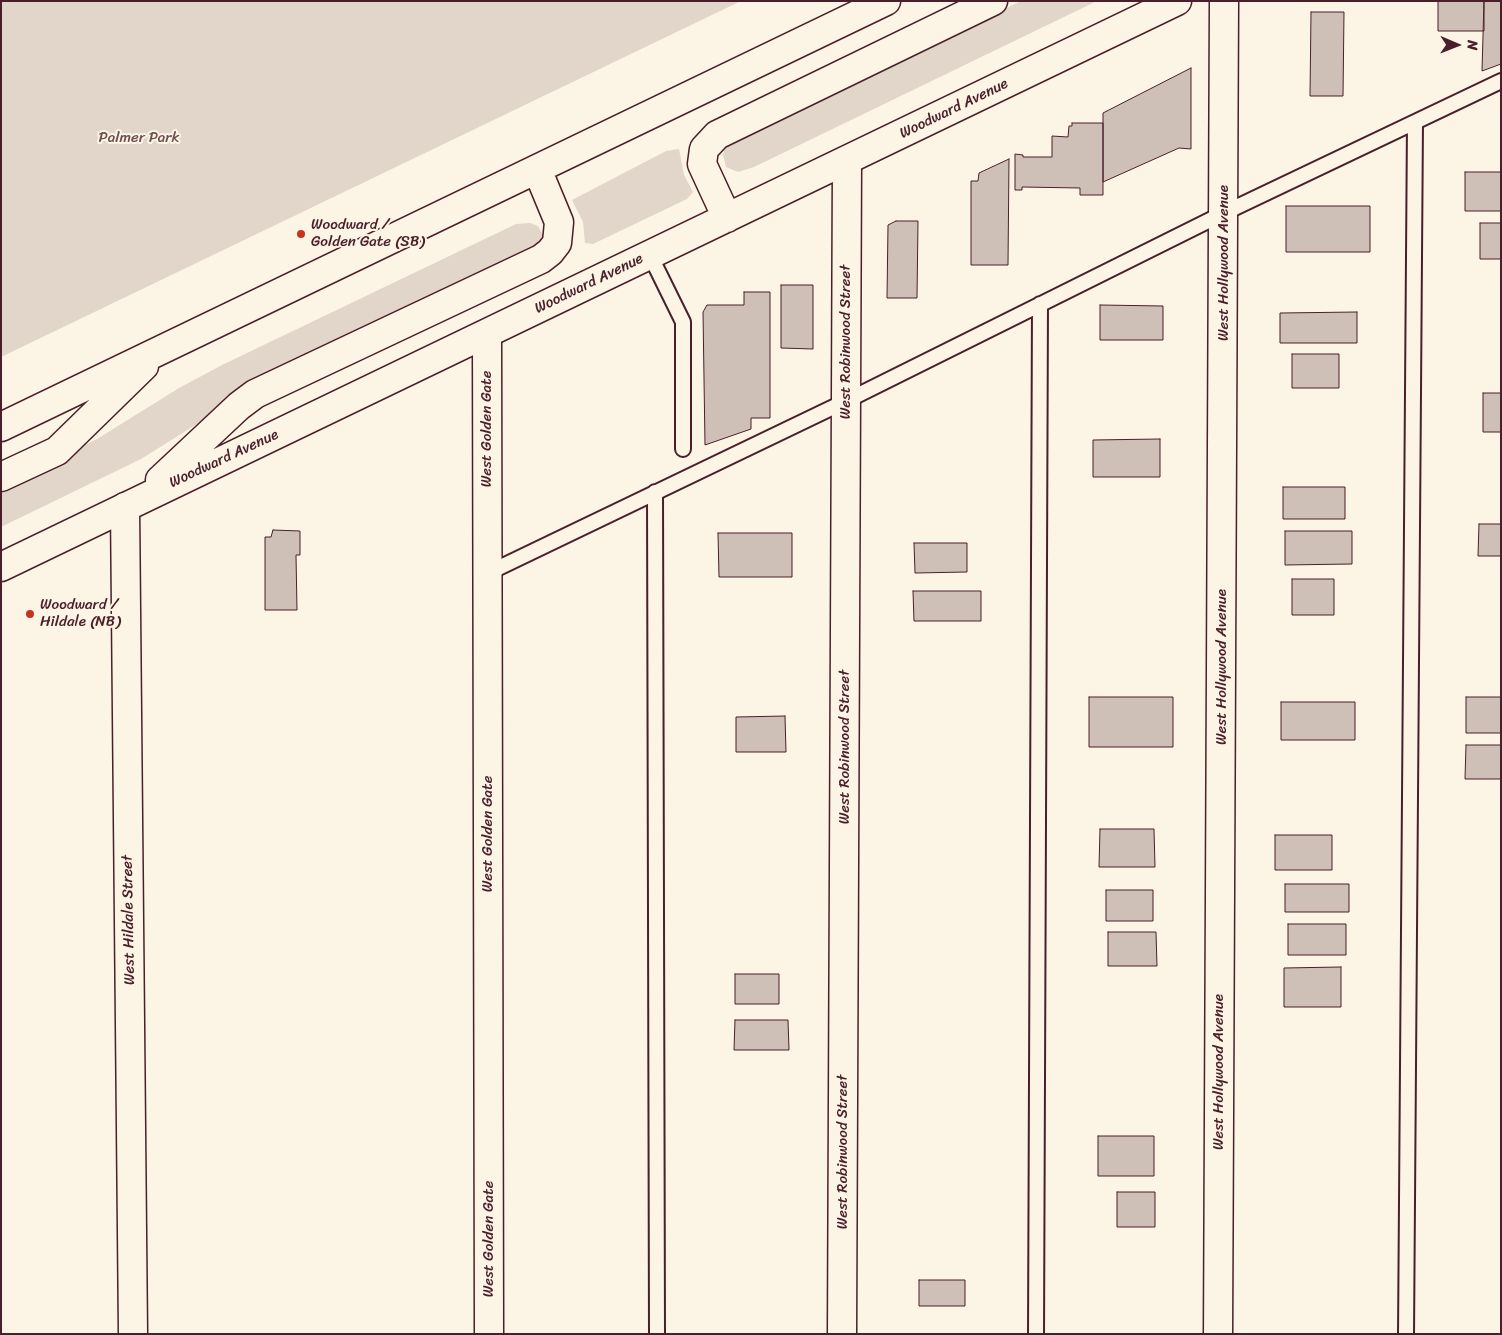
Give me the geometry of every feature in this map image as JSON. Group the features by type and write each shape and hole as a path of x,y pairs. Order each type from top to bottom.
{"street":[{"path":"1,427 886,1"},
{"path":"727,218 702,164 704,149 717,135 993,1"},
{"name":"Woodward Avenue","path":"1,567 1177,1"},
{"name":"West Hollywood Avenue","path":"1218,1334 1224,1"},
{"name":"West Robinwood Street","path":"842,1334 847,161"},
{"path":"131,504 239,406 255,394 550,252 557,243 559,222 537,169"},
{"name":"West Golden Gate","path":"487,334 489,1334"},
{"path":"1,477 56,451 164,348"},
{"name":"West Hildale Street","path":"131,504 133,1334"}],"lane":[{"path":"488,573 846,401 1224,213 1501,81"},
{"path":"1406,1334 1416,122"},
{"path":"650,255 683,322 682,449"},
{"path":"1036,1334 1040,304"},
{"path":"655,492 657,1334"}],"green space":[{"name":"Palmer Park","path":"1,1 741,1 1,357"},
{"path":"1021,1 1097,1 754,167 738,172 726,167 723,155 725,146"},
{"path":"679,149 684,175 693,192 687,199 593,244 585,243 583,222 572,200 666,151"},
{"path":"530,223 538,226 543,235 538,247 205,419 141,459 1,527 1,487 97,439 179,388 222,365 516,224"}],"building":[{"path":"1438,1 1484,1 1484,31 1438,31"},
{"path":"1484,1 1501,1 1501,64 1482,71"},
{"path":"1311,12 1344,12 1343,96 1310,96"},
{"path":"1191,68 1191,149 1179,148 1103,182 1103,113"},
{"path":"1072,123 1103,123 1103,195 1080,195 1080,188 1022,187 1022,190 1015,190 1015,154 1023,155 1023,157 1052,157 1052,136 1068,137 1069,126 1072,126"},
{"path":"1009,159 1008,265 971,265 971,181 978,181 979,173"},
{"path":"1465,172 1501,172 1501,211 1465,211"},
{"path":"1286,206 1370,206 1370,252 1286,252"},
{"path":"896,221 918,221 917,298 887,298 888,225"},
{"path":"1480,223 1501,223 1501,259 1480,259"},
{"path":"781,285 813,285 813,349 781,348"},
{"path":"744,292 770,292 770,418 751,418 751,429 705,445 703,312 707,305 744,305"},
{"path":"1100,305 1163,306 1163,340 1100,340"},
{"path":"1357,312 1357,343 1280,343 1280,313"},
{"path":"1292,354 1339,354 1339,388 1292,388"},
{"path":"1483,393 1501,393 1501,432 1483,432"},
{"path":"1160,439 1160,477 1093,477 1093,440"},
{"path":"1283,487 1345,487 1345,519 1283,519"},
{"path":"1479,524 1501,524 1501,556 1478,556"},
{"path":"273,530 300,531 300,555 296,555 297,610 265,610 265,537 271,537"},
{"path":"1285,531 1352,531 1352,564 1285,565"},
{"path":"718,533 792,533 792,577 719,577"},
{"path":"914,543 967,543 967,572 915,573"},
{"path":"1292,579 1334,579 1334,615 1292,615"},
{"path":"913,591 981,591 981,621 914,621"},
{"path":"1089,697 1173,697 1173,747 1089,747"},
{"path":"1466,697 1501,697 1501,733 1466,733"},
{"path":"1281,702 1355,702 1355,740 1281,740"},
{"path":"785,716 786,752 736,752 736,717"},
{"path":"1466,745 1501,745 1501,779 1465,779"},
{"path":"1100,829 1154,829 1155,867 1099,867"},
{"path":"1275,835 1332,835 1332,870 1275,870"},
{"path":"1285,884 1349,884 1349,912 1285,912"},
{"path":"1106,890 1153,890 1153,921 1106,921"},
{"path":"1288,924 1346,924 1346,955 1288,955"},
{"path":"1108,932 1156,932 1157,966 1108,966"},
{"path":"1341,967 1341,1007 1284,1007 1284,968"},
{"path":"735,974 779,974 779,1004 735,1004"},
{"path":"735,1020 788,1020 789,1050 734,1050"},
{"path":"1098,1136 1154,1136 1154,1176 1098,1176"},
{"path":"1117,1192 1155,1192 1155,1227 1117,1227"},
{"path":"919,1280 965,1280 965,1306 919,1306"}],"place":[{"name":"Woodward / Golden Gate (SB)","path":"301,234"},
{"name":"Woodward / Hildale (NB)","path":"30,614"}]}
